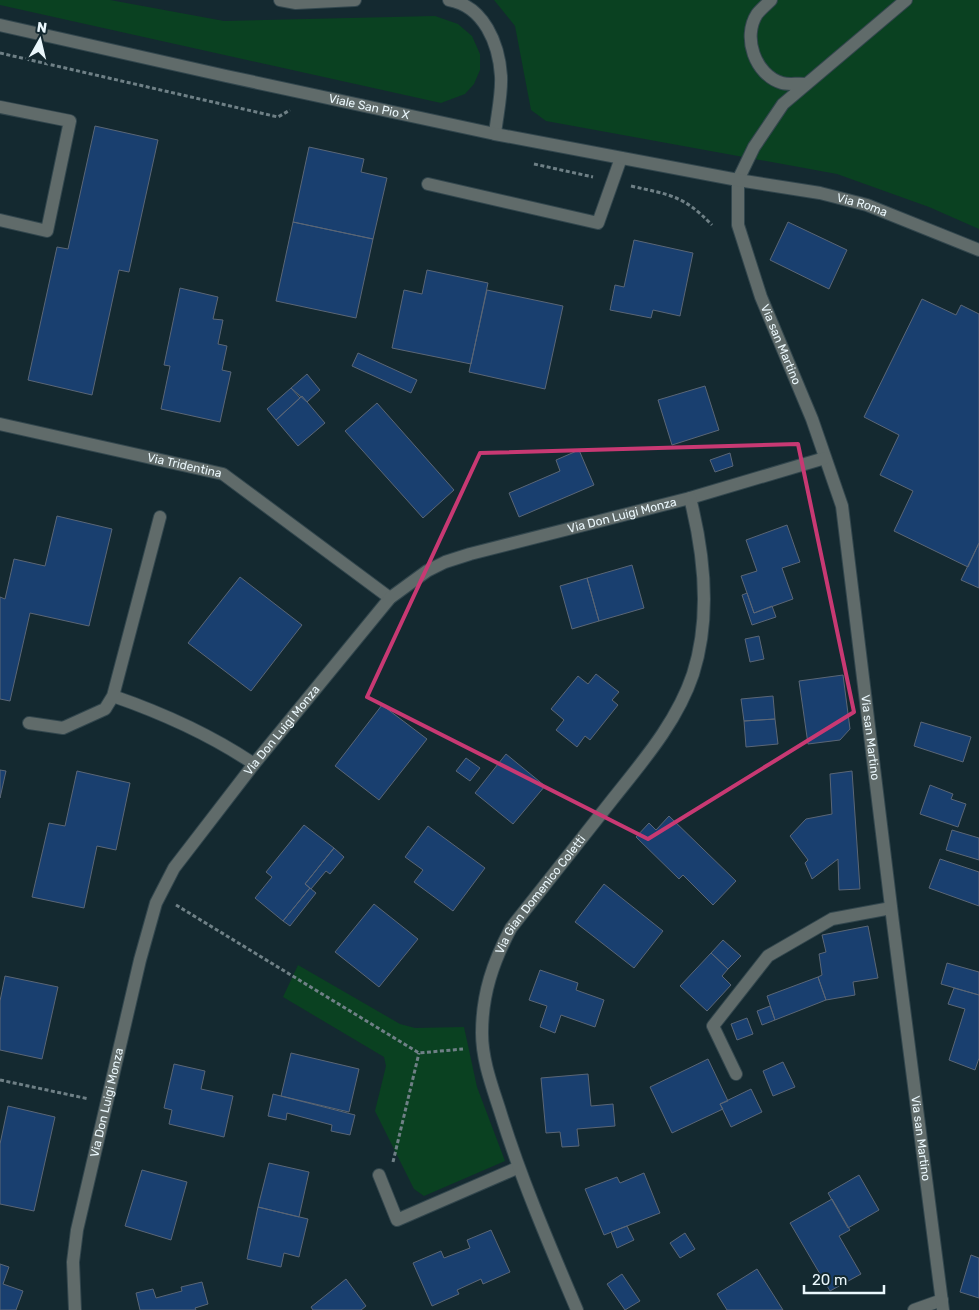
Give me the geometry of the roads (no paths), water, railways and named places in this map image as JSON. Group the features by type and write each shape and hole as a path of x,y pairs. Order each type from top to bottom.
{"street":[{"path":"280,0 296,3 355,0"},
{"path":"449,0 456,1 479,15 494,40 501,77 495,134"},
{"path":"771,0 758,13 752,24 750,41 755,58 766,75 782,83 805,84"},
{"path":"738,180 765,128 782,104 906,0"},
{"name":"Viale San Pio X","path":"0,24 226,76 495,134 738,180"},
{"path":"0,107 70,121 47,231 0,220"},
{"path":"428,184 598,223 621,158"},
{"name":"Via Roma","path":"738,180 820,193 867,205 979,250"},
{"name":"Via san Martino","path":"738,180 738,225 761,297 812,419 842,506 891,908 943,1305"},
{"name":"Via Tridentina","path":"0,424 223,474 390,598"},
{"name":"Via Don Luigi Monza","path":"75,1310 73,1262 77,1230 140,960 160,896 174,868 254,764 390,598 427,571 445,562 690,498 824,458"},
{"name":"Via Gian Domenico Coletti","path":"577,1310 517,1168 486,1067 482,1034 485,993 495,957 511,928 657,743 680,706 693,673 701,634 704,576 698,528 690,498"},
{"path":"29,723 63,728 105,708 113,696 160,517"},
{"path":"113,696 134,703 224,744 254,764"},
{"path":"736,1074 713,1026 768,956 832,919 891,908"},
{"path":"379,1175 397,1220 517,1168"},
{"path":"914,1310 943,1305"}]}
